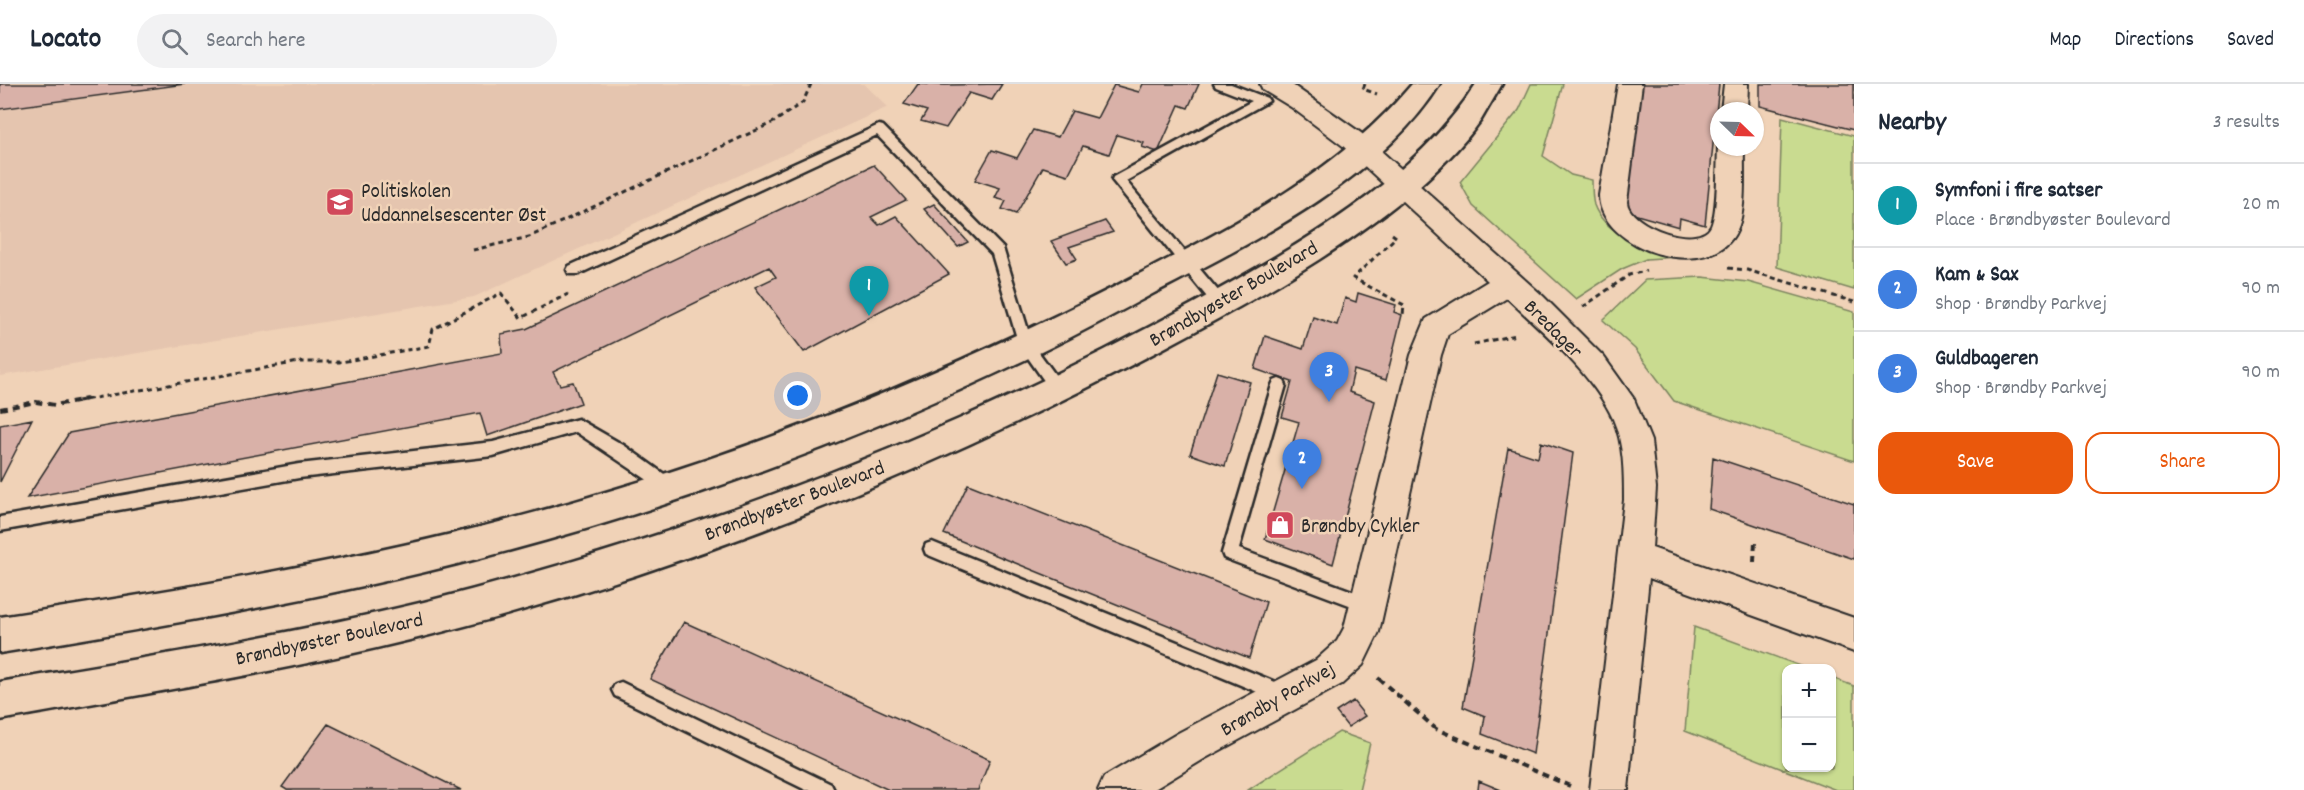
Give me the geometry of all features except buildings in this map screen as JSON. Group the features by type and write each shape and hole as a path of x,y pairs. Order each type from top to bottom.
{"street":[{"name":"Bredager","path":"1272,84 1301,100 1365,151 1555,326 1601,376 1622,406 1633,429 1641,461 1640,500 1609,790"},
{"path":"0,635 221,599 361,571 485,541 669,486 834,429 1026,345 1187,263 1327,182 1365,151 1412,105 1427,84"},
{"name":"Brøndbyøster Boulevard","path":"0,701 334,640 489,601 607,567 840,485 1057,388 1220,303 1295,259 1401,184 1450,138 1482,98 1489,84"},
{"path":"1629,84 1613,195 1614,209 1625,222 1645,236 1671,245 1690,248 1710,245 1725,228 1730,156"},
{"path":"1735,102 1736,84"},
{"name":"Brøndby Parkvej","path":"1117,790 1329,672 1350,653 1361,632 1426,355 1436,327 1509,283"},
{"path":"1634,557 1854,635"}],"lane":[{"path":"1220,84 1263,101 1118,180 1220,303"},
{"path":"574,270 879,129 998,252 1026,345 1057,388"},
{"path":"1279,385 1230,553 1368,604"},
{"path":"0,524 299,471 493,449 578,425 669,486"},
{"path":"932,549 1286,695"},
{"path":"621,690 825,790"}],"path":[{"path":"473,250 529,237 774,122 803,102 811,84"},
{"path":"1365,211 1396,237 1353,278 1404,305 1401,342 1426,355 1555,326 1629,274 1649,271"},
{"path":"1723,268 1747,270 1854,302"},
{"path":"0,409 36,402 55,405 299,362 341,362 429,346 433,329 501,293 521,318 575,291 574,270"},
{"path":"1350,653 1436,729 1578,790"}],"shaded area":[{"name":"Politiskolen Uddannelsescenter Øst","path":"0,84 864,84 888,107 474,297 0,376"}],"green space":[{"path":"1531,84 1563,84 1543,156 1571,175 1592,180 1594,205 1600,216 1618,233 1642,245 1678,257 1646,259 1622,269 1576,299 1473,206 1460,182 1519,110"},
{"path":"1782,117 1854,136 1854,290 1777,267"},
{"path":"1702,277 1748,282 1854,312 1854,461 1674,401 1635,349 1603,320 1645,280"},
{"path":"1694,627 1795,664 1782,664 1782,769 1685,731"},
{"path":"1836,679 1854,686 1854,790 1836,790 1790,772 1836,772"},
{"path":"1339,732 1370,743 1359,790 1248,790"}],"place":[{"name":"Politiskolen Uddannelsescenter Øst","path":"340,202"},
{"name":"Symfoni i fire satser","path":"869,316"},
{"name":"Guldbageren","path":"1329,402"},
{"name":"Kam & Sax","path":"1302,489"},
{"name":"Brøndby Cykler","path":"1280,525"}]}
